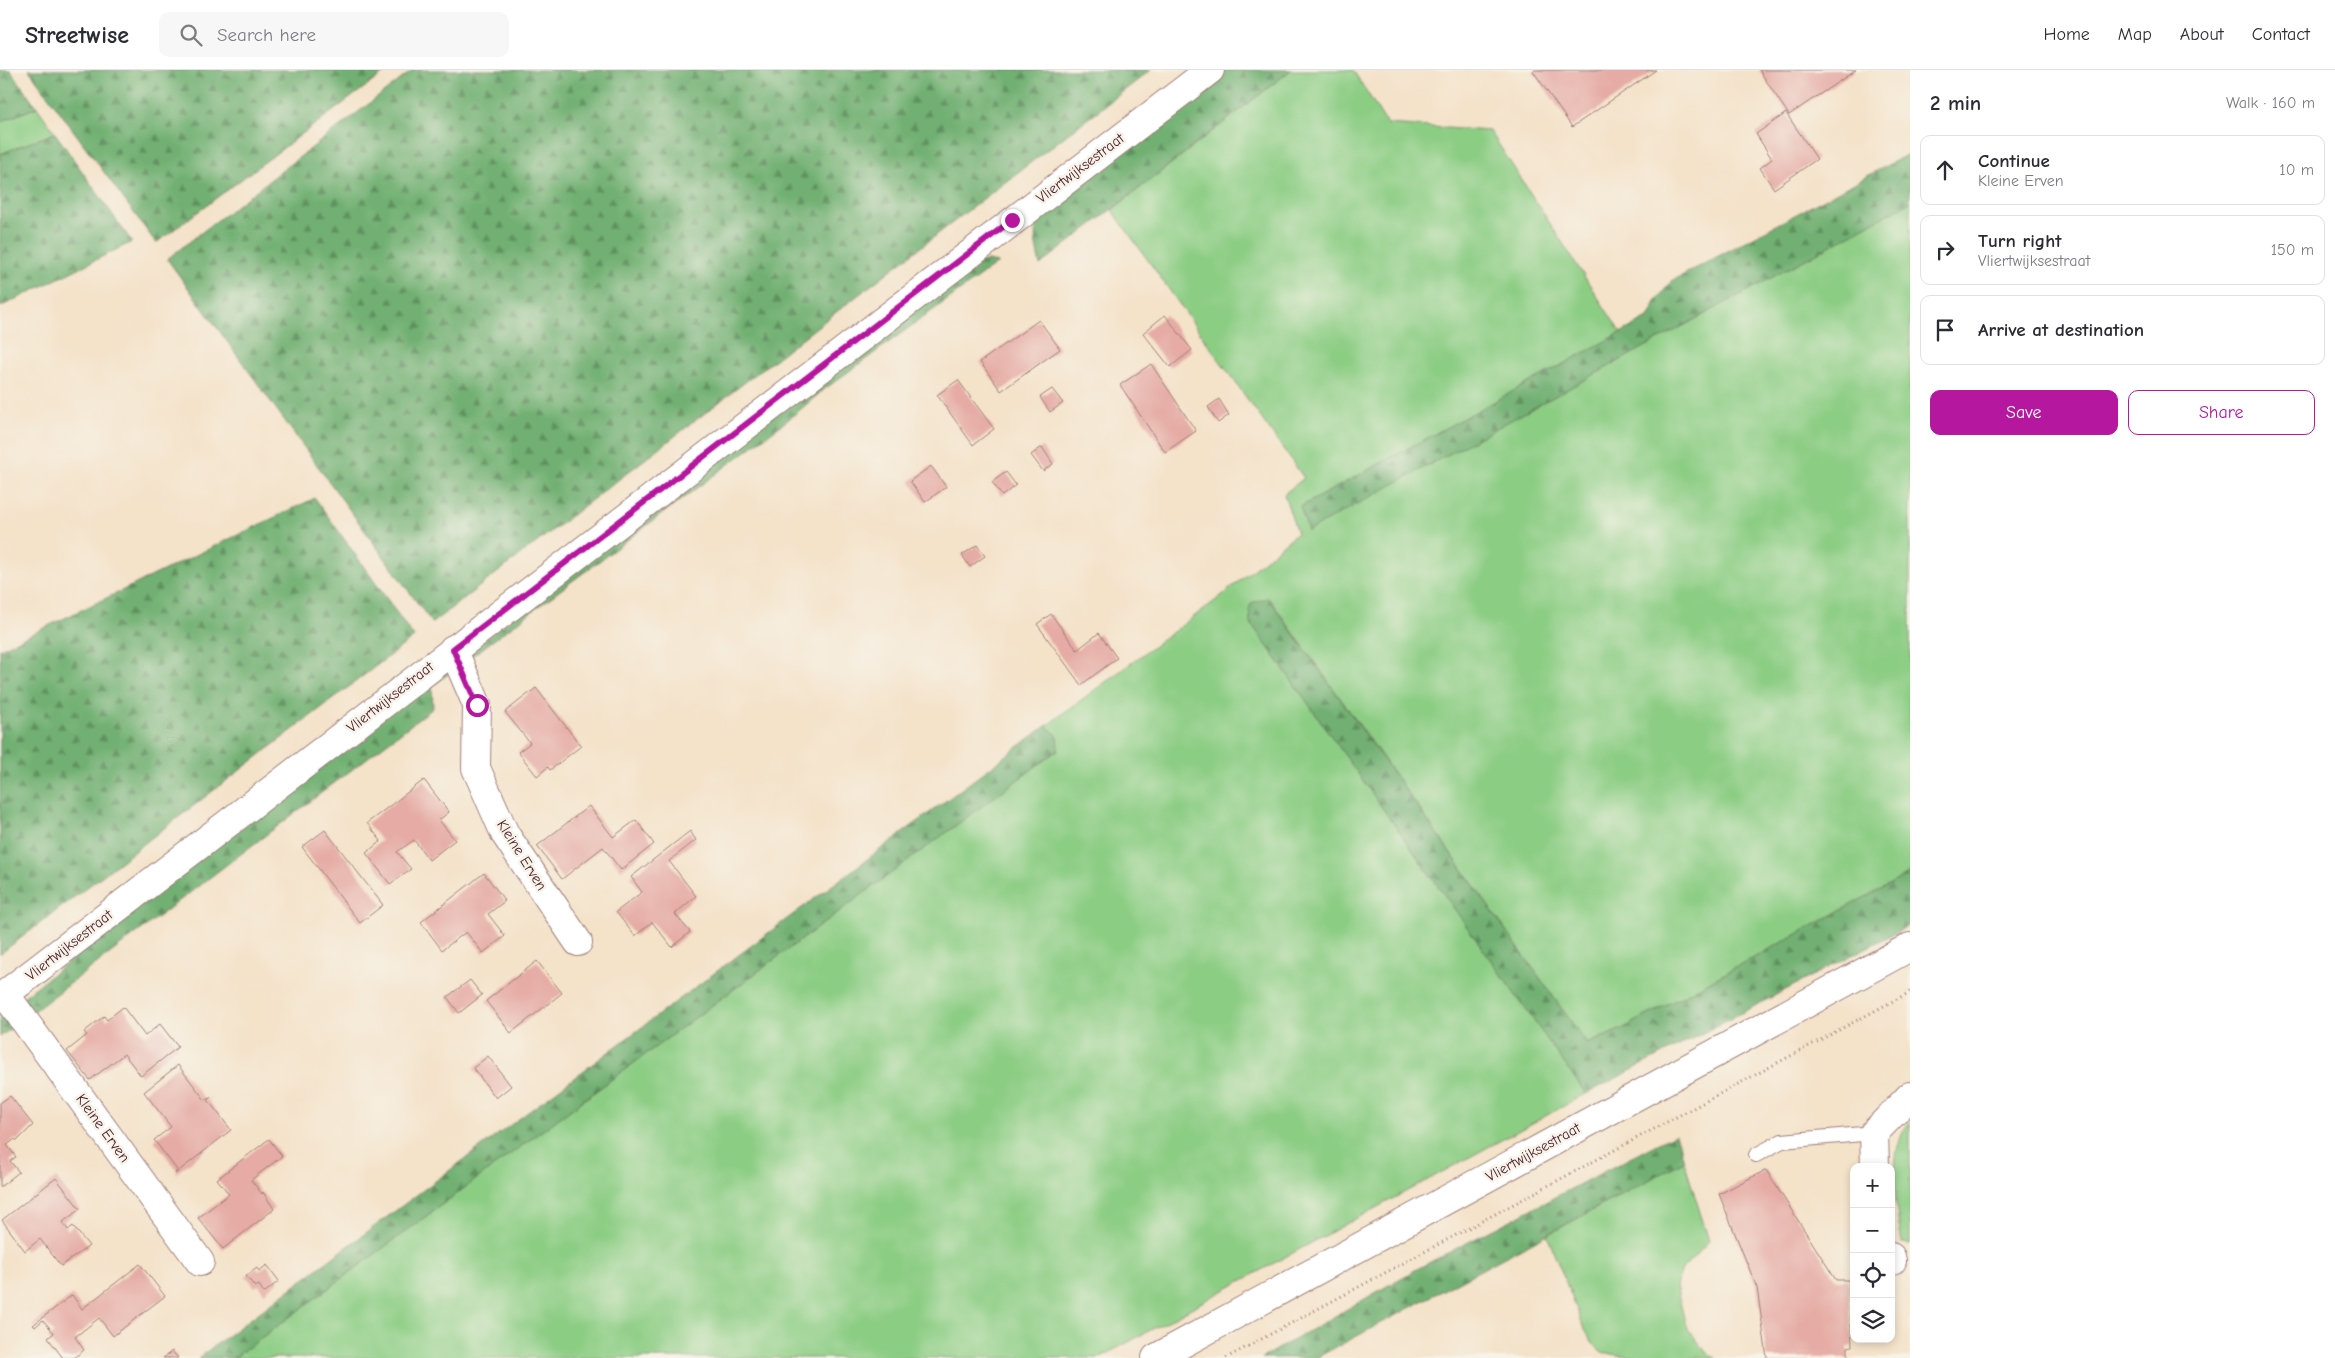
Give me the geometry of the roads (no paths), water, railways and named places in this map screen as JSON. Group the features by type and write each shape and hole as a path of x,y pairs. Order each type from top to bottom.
{"street":[{"name":"Vliertwijksestraat","path":"2,996 1210,70"},
{"name":"Kleine Erven","path":"453,649 477,705 476,768 505,834 578,942"},
{"name":"Vliertwijksestraat","path":"1156,1358 1910,947"},
{"name":"Kleine Erven","path":"2,996 200,1262"},
{"path":"1876,1163 1874,1132 1910,1096"}],"lane":[{"path":"1756,1154 1782,1141 1874,1132"}]}
